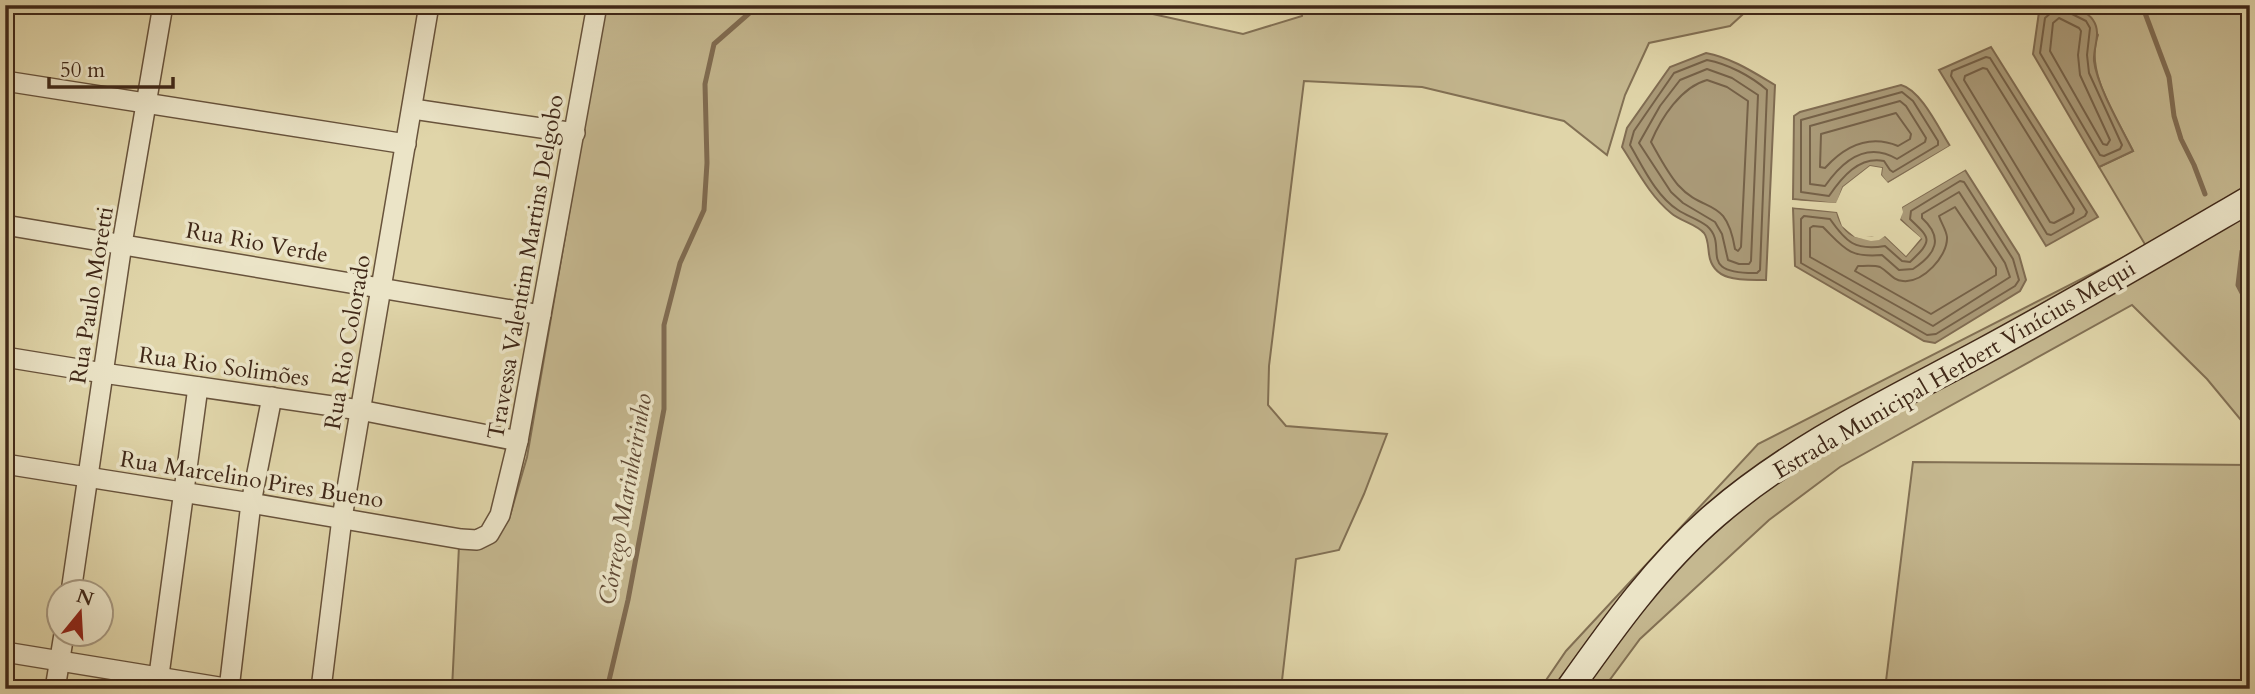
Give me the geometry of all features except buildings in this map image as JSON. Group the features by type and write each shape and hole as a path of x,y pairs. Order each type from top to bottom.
{"main road":[{"name":"Estrada Municipal Herbert Vinícius Mequi","path":"1569,689 1636,596 1715,515 1766,475 1826,436 2085,296 2250,199"}],"street":[{"name":"Rua Paulo Moretti","path":"73,578 122,244 163,5"},
{"name":"Rua Rio Colorado","path":"321,689 342,518 429,5"},
{"name":"Travessa Valentim Martins Delgobo","path":"489,534 500,515 518,441 597,5"},
{"path":"5,81 406,145"},
{"path":"413,109 575,133"},
{"name":"Rua Rio Verde","path":"5,225 541,315"},
{"name":"Rua Rio Solimões","path":"5,357 360,410 518,441"},
{"path":"159,676 198,387"},
{"path":"5,652 230,689 251,503 272,397"},
{"name":"Rua Marcelino Pires Bueno","path":"5,464 461,539 477,540 489,534"},
{"path":"55,689 62,648"}],"shaded area":[{"path":"605,5 1112,5 1243,34 1302,16 1303,5 1753,5 1730,26 1649,43 1625,95 1607,155 1564,121 1422,87 1304,81 1269,366 1268,405 1286,426 1387,434 1339,550 1296,559 1281,689 452,689 459,546 496,538 509,519 527,457"},
{"path":"2065,5 2250,5 2250,192 1782,457 1561,689 1540,689 1566,651 1758,444 2146,246 2099,167 2133,151 2099,79 2095,64 2098,35 2079,10"},
{"path":"2250,205 2250,431 2207,379 2132,305 1840,467 1769,520 1640,639 1603,689 1576,689 1641,599 1773,481"},
{"path":"1913,462 2250,465 2250,689 1890,689 1886,681"}],"water":[{"path":"2065,5 2087,14 2096,25 2096,71 2133,151 2099,167 2033,54 2039,12 2049,7"},
{"path":"1991,47 2098,217 2046,246 1939,70"},
{"path":"1706,53 1733,62 1775,85 1766,280 1731,278 1716,270 1704,233 1663,206 1622,147 1627,128 1670,67"},
{"path":"1901,85 1916,94 1950,146 1887,183 1881,175 1882,168 1870,166 1843,187 1837,204 1793,199 1794,116 1800,112"},
{"path":"1965,170 2019,255 2026,280 2020,291 1935,343 1924,341 1795,266 1793,208 1837,212 1849,233 1861,238 1885,236 1906,256 1921,239 1900,219 1902,207"}],"pier":[{"path":"1953,144 1952,149 1889,187 1878,177 1878,171 1871,170 1846,189 1838,207 1793,203 1790,200 1836,203 1843,187 1870,166 1882,168 1881,175 1888,183"},
{"path":"1966,166 1968,168 1902,207 1900,220 1921,238 1906,256 1885,236 1871,241 1855,237 1842,226 1837,212 1790,207 1793,204 1838,209 1845,224 1856,234 1871,237 1886,232 1906,251 1916,239 1896,221 1899,205"}],"waterway":[{"name":"Córrego Marinheirinho","path":"607,689 628,600 664,409 664,325 680,263 704,210 707,163 705,84 714,44 756,5"},
{"path":"2142,5 2169,77 2174,116 2181,139 2205,194"},
{"path":"2242,251 2238,285 2250,308"}]}
